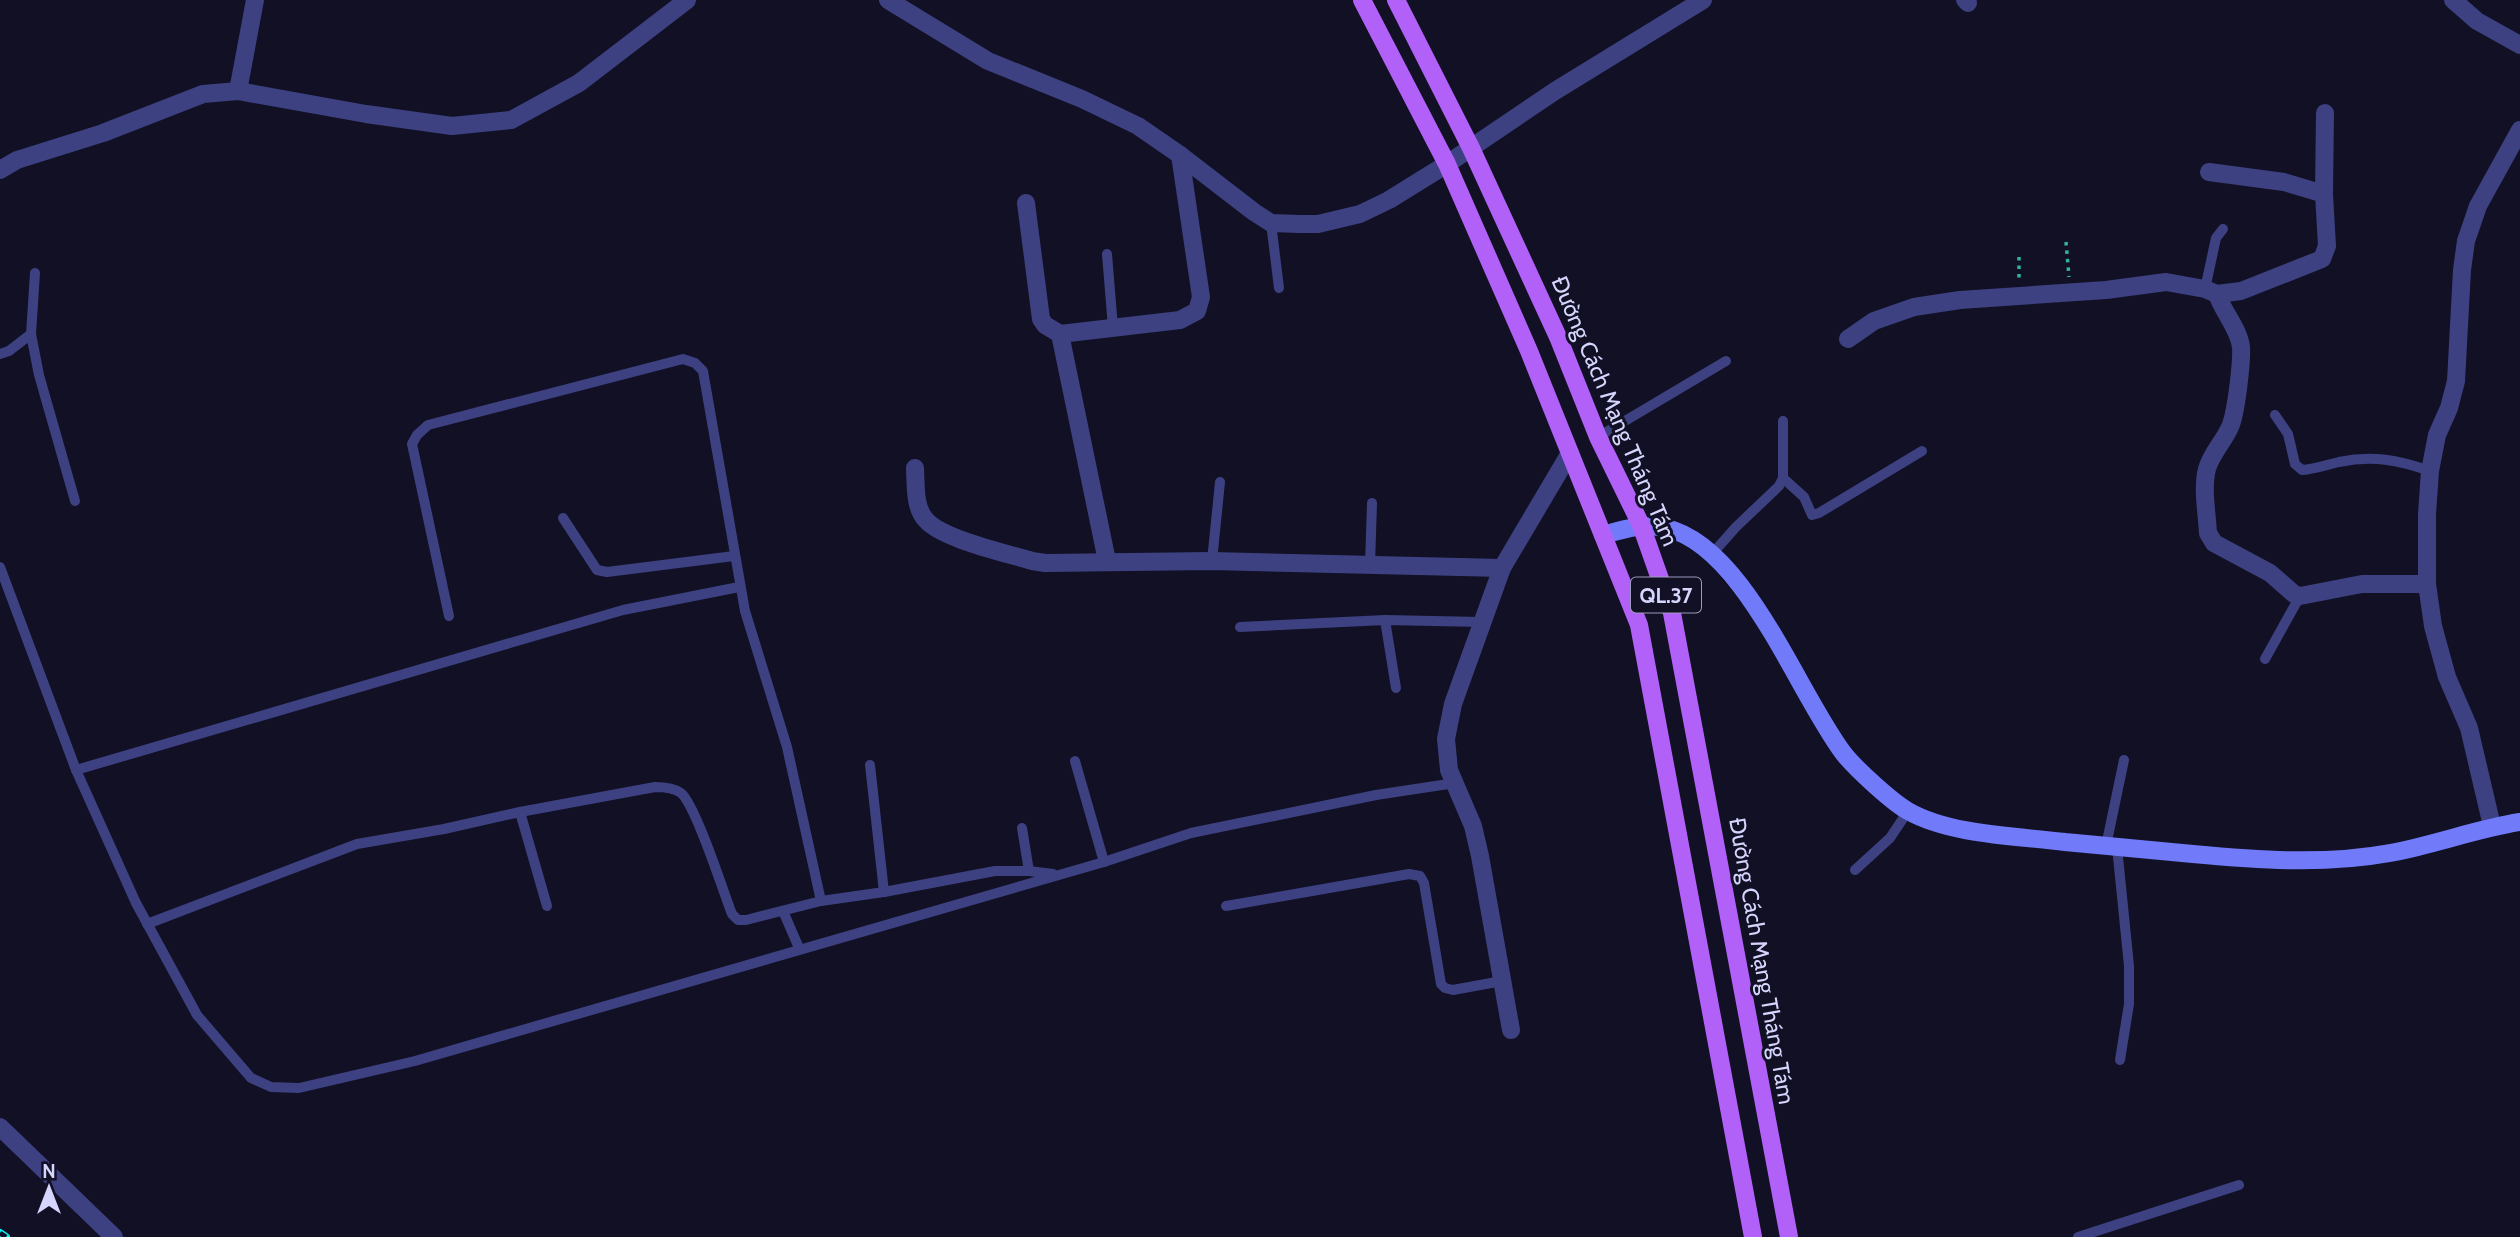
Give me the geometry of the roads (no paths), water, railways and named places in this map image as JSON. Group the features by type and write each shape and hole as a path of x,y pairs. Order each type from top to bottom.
{"main road":[{"name":"QL.37","path":"1362,0 1447,164 1529,351 1639,625 1753,1237"},
{"name":"Đường Cách Mạng Tháng Tám","path":"1396,0 1471,148 1558,337 1598,437 1641,524 1672,613 1789,1237"},
{"path":"1603,535 1641,524 1668,528 1691,539 1712,554 1749,596 1845,755 1908,811 1970,831 2260,860 2316,861 2390,853 2520,822"}],"street":[{"path":"239,91 255,0"},
{"path":"0,170 18,160 204,94 239,91 366,114 452,125 510,120 579,83 687,0"},
{"path":"888,0 988,61 1138,125 1271,223 1318,223 1360,214 1389,200 1555,91 1703,0"},
{"path":"2453,0 2477,20 2520,45"},
{"path":"1848,339 1874,321 1914,307 1960,300 2070,293 2166,282 2211,291 2249,289 2322,259 2327,246 2324,194 2325,113"},
{"path":"2492,827 2469,729 2447,677 2433,626 2427,584 2427,514 2430,471 2437,435 2449,408 2456,381 2466,241 2478,206 2520,130"},
{"path":"1026,203 1041,319 1045,325 1060,334 1180,320 1197,311 1201,297 1180,155"},
{"path":"2209,173 2284,182 2324,194"},
{"path":"2211,291 2237,334 2241,347 2231,425 2208,465 2206,475 2208,533 2214,543 2263,569 2300,596 2362,584 2427,584"},
{"path":"1060,334 1107,561"},
{"path":"1511,1030 1473,826 1449,770 1446,739 1453,704 1502,568 1570,453"},
{"path":"915,468 918,504 925,519 941,532 1031,561 1212,561 1502,568"},
{"path":"0,1126 114,1237"}],"lane":[{"path":"1271,223 1279,288"},
{"path":"2211,291 2216,238 2223,229"},
{"path":"1107,254 1113,328"},
{"path":"35,273 31,334 39,376 75,501"},
{"path":"0,354 9,351 31,334"},
{"path":"449,616 412,444 417,435 428,425 683,359 695,363 703,371 729,512 739,587 787,747 821,901"},
{"path":"1598,437 1726,361"},
{"path":"2275,415 2288,434 2295,464 2302,470 2377,458 2399,460 2430,471"},
{"path":"1712,554 1779,486 1783,478 1783,421"},
{"path":"1783,478 1804,497 1812,515 1922,451"},
{"path":"1212,561 1220,482"},
{"path":"1370,565 1371,503"},
{"path":"563,518 597,570 607,572 734,556"},
{"path":"0,567 76,770 147,925 197,1015 251,1078 271,1087 299,1088 415,1060 1104,862 1191,833 1376,795 1455,783"},
{"path":"76,770 623,610 739,587"},
{"path":"2265,659 2300,596"},
{"path":"1385,620 1396,688"},
{"path":"1240,627 1385,620 1482,622"},
{"path":"2120,1060 2129,1004 2129,966 2112,846 2124,760"},
{"path":"1075,761 1104,862"},
{"path":"870,765 884,892"},
{"path":"147,925 356,844 655,786 681,793 692,809 732,914 738,920 821,901 995,871 1030,871 1058,875"},
{"path":"1854,870 1891,838 1908,811"},
{"path":"520,812 547,906"},
{"path":"1022,828 1030,871"},
{"path":"1226,906 1409,874 1420,876 1424,883 1441,984 1445,988 1453,989 1502,981"},
{"path":"783,911 799,948"},
{"path":"2078,1237 2239,1185"}],"railway":[{"path":"0,1233 6,1237"}]}
